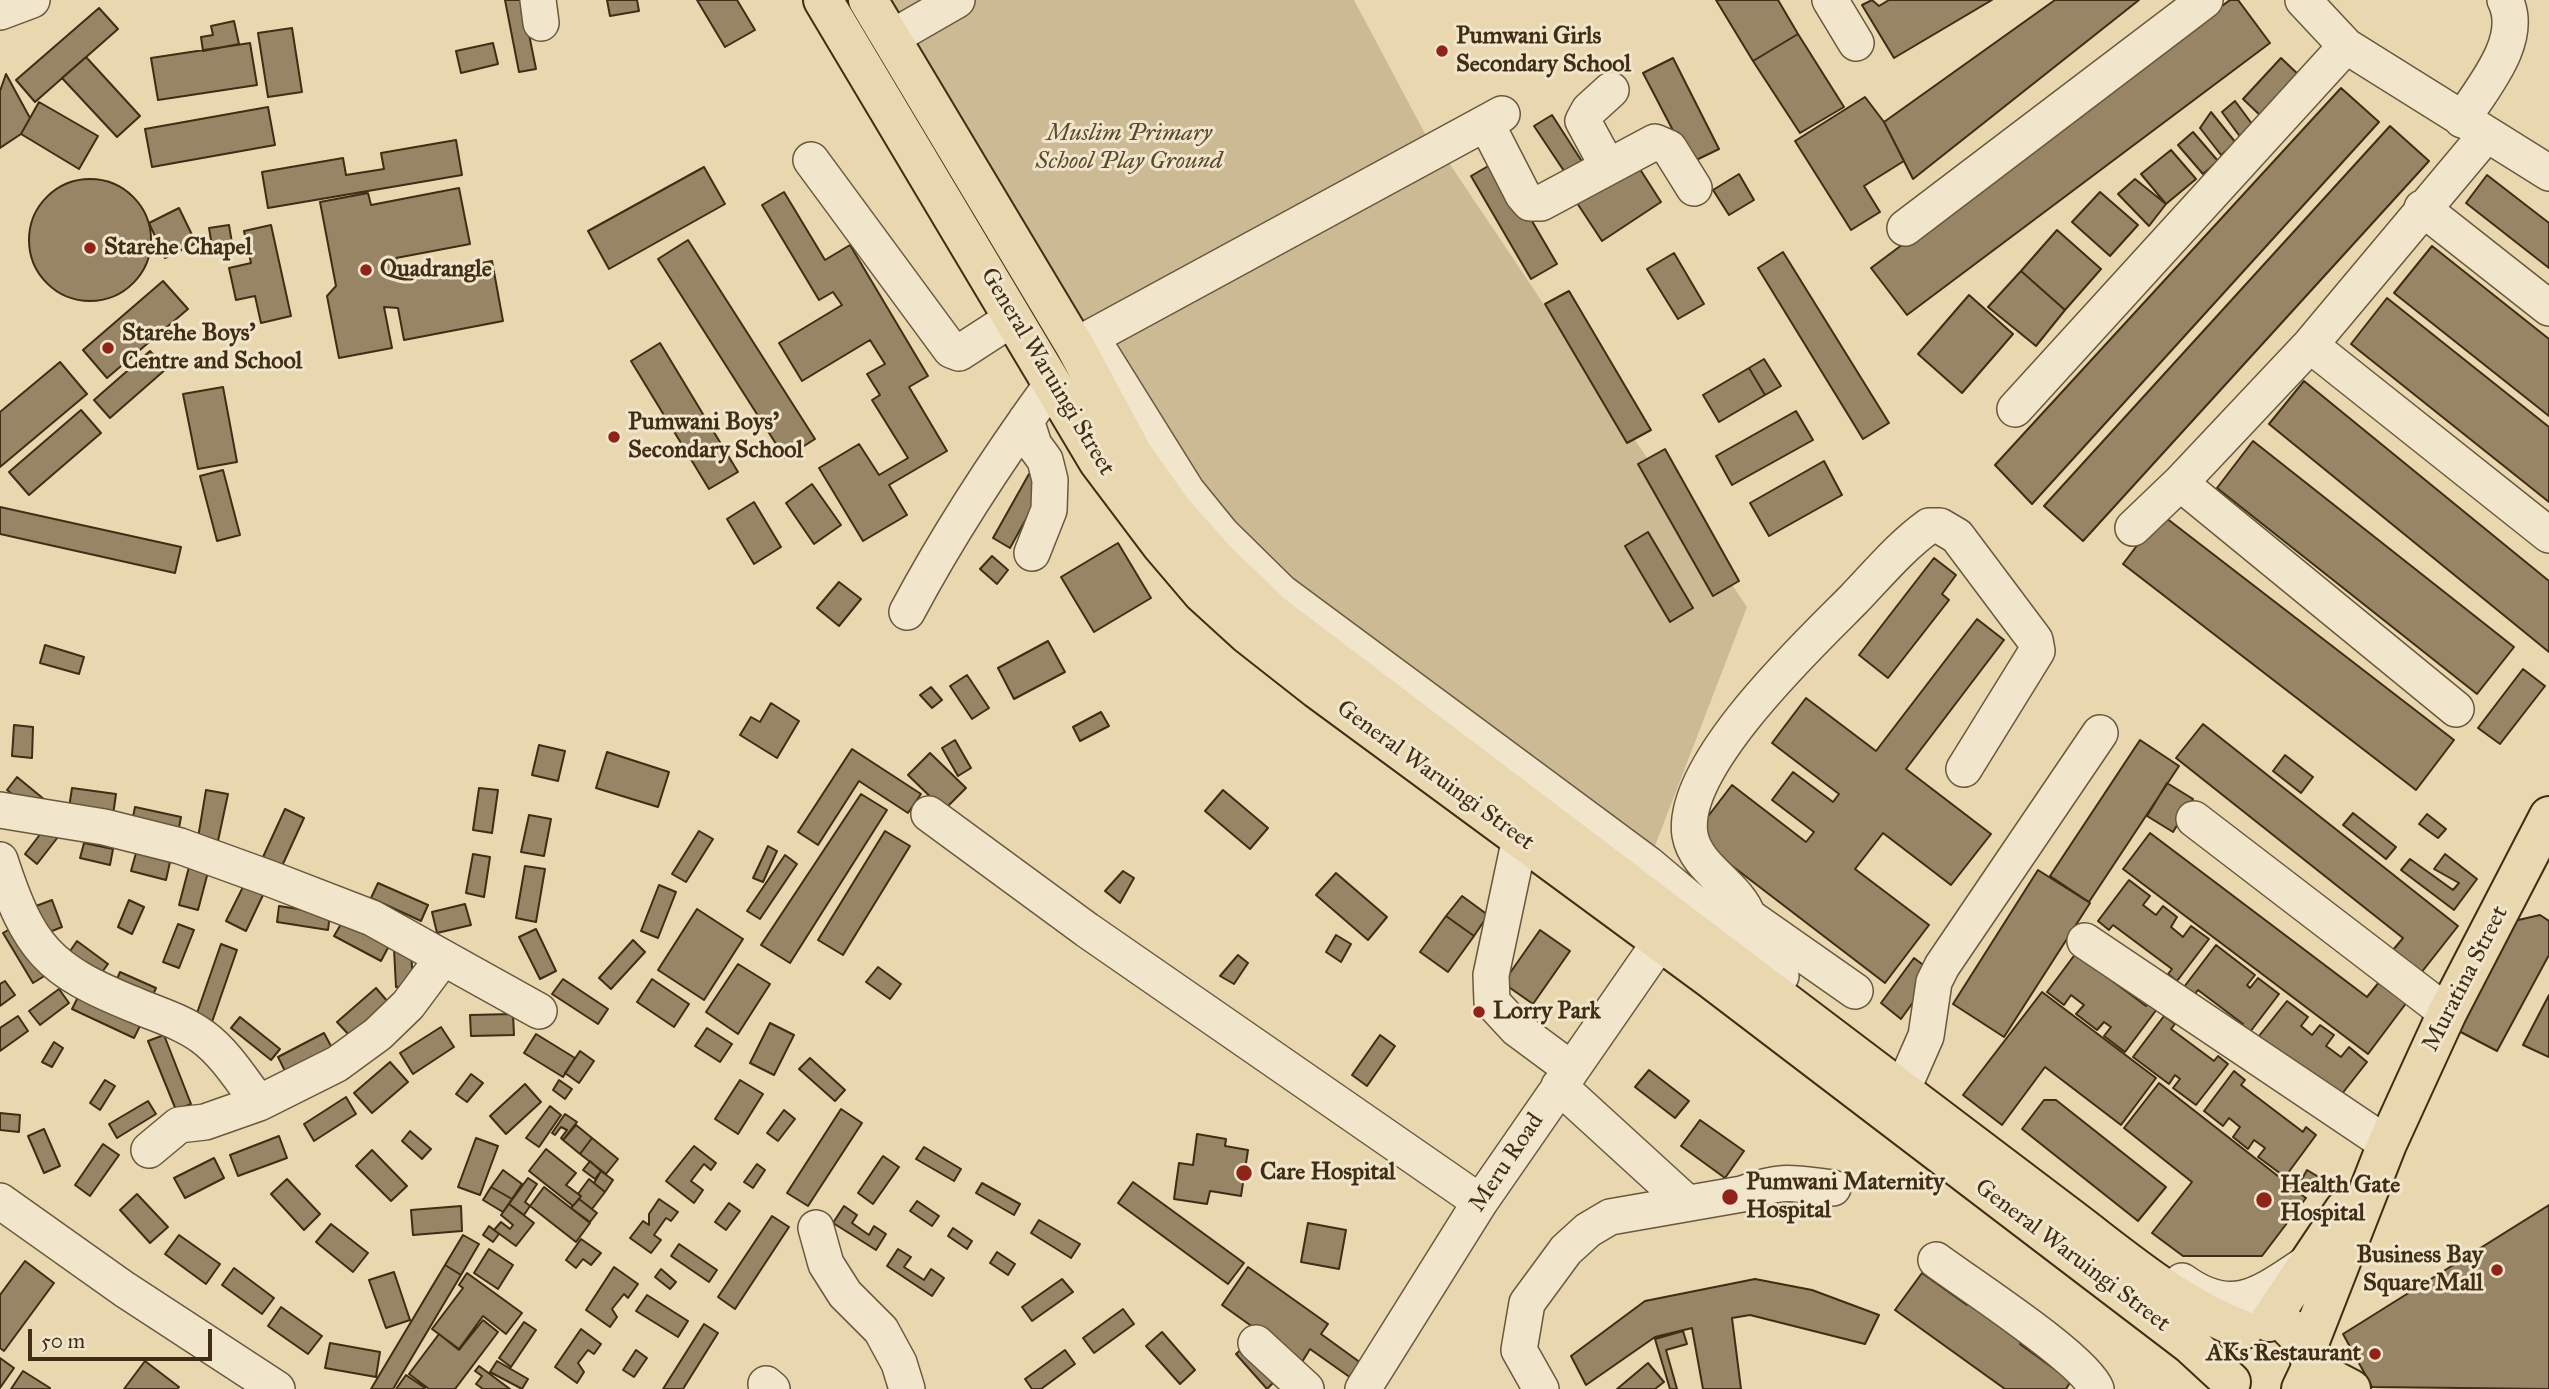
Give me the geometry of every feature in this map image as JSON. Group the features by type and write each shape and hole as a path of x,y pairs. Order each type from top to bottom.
{"main road":[{"name":"General Waruingi Street","path":"824,0 1098,461 1162,546 1202,593 1247,634 1317,689 1660,942 2190,1345 2233,1386"},
{"name":"General Waruingi Street","path":"868,0 1083,342 1133,454 1173,511 1217,560 1273,614 2162,1286 2206,1314 2256,1326 2294,1331 2307,1368"},
{"name":"Muratina Street","path":"2307,1368 2387,1144 2447,1013 2548,822"},
{"name":"Muratina Street","path":"2233,1386 2229,1352 2256,1326 2312,1260 2387,1144"},
{"path":"2307,1368 2351,1389"}],"street":[{"path":"0,12 32,0"},
{"path":"891,38 957,0"},
{"path":"1830,0 1856,43"},
{"path":"1905,228 2205,0"},
{"path":"2303,0 2346,46 2549,173"},
{"path":"2133,528 2180,484 2310,345 2422,208 2474,127 2511,29 2505,0"},
{"path":"2015,409 2346,46"},
{"path":"1608,167 1583,121 1611,90"},
{"path":"1694,188 1670,148 1654,142 1541,203 1530,203 1523,195 1494,119 1083,342 1186,491 1222,534 1281,592 1648,864 1743,929 1855,991"},
{"path":"811,160 951,350 959,353 1013,318"},
{"path":"2422,208 2549,308"},
{"path":"2310,345 2549,535"},
{"path":"907,612 938,554 1052,384"},
{"path":"1026,420 1034,444 1045,460 1051,488 1049,510 1032,553"},
{"path":"2180,484 2456,709"},
{"path":"1964,769 2037,651 2035,640 1957,536 1940,526 1929,526 1765,690 1713,762 1694,799 1689,822 1692,843 1715,874 1742,900 1743,929 1908,1077 2202,1295 2230,1302 2250,1296 2312,1260"},
{"path":"1908,1077 1926,1035 1934,982 1942,966 2100,733"},
{"path":"0,810 104,827 180,846 372,918 539,1011"},
{"path":"929,814 1087,930 1480,1202"},
{"path":"2194,820 2447,1013"},
{"path":"1520,838 1491,975 1492,1002 1687,1203"},
{"path":"0,860 17,911 29,934 51,959 70,975 97,990 187,1026 206,1039 231,1065 259,1103"},
{"path":"2085,941 2387,1144"},
{"name":"Meru Road","path":"1363,1389 1480,1202 1660,942"},
{"path":"149,1150 179,1125 205,1122 259,1103 337,1064 378,1034 408,1004 443,958"},
{"path":"1541,1389 1519,1350 1527,1303 1551,1269 1588,1230 1611,1217 1742,1194 1761,1185 1778,1182 1833,1188"},
{"path":"0,1201 124,1289 277,1389"},
{"path":"816,1228 826,1264 845,1294 881,1330 899,1363 906,1389"},
{"path":"1936,1259 2048,1342 2092,1378 2096,1389"},
{"path":"1256,1343 1306,1389"}],"green space":[{"name":"Muslim Primary School Play Ground","path":"868,0 1354,0 1432,147 1439,148 1747,607 1648,864 1250,561 1091,337"}],"building":[{"path":"505,0 522,0 536,69 519,72"},
{"path":"607,0 637,0 639,11 610,16"},
{"path":"697,0 737,0 755,30 725,47"},
{"path":"1716,0 1778,0 1798,34 1753,61"},
{"path":"1872,0 1879,6 1889,0 1992,0 1894,58 1862,5"},
{"path":"2055,0 2139,0 1913,179 1884,122"},
{"path":"2230,0 2238,0 2270,43 1907,315 1871,268"},
{"path":"99,8 118,29 35,102 16,80"},
{"path":"234,21 239,44 203,51 201,37 213,35 211,26"},
{"path":"292,28 302,92 268,97 258,33"},
{"path":"1798,34 1844,107 1800,133 1753,61"},
{"path":"250,43 257,85 158,100 151,58"},
{"path":"493,43 498,64 461,73 456,51"},
{"path":"86,57 140,116 117,137 62,78"},
{"path":"1673,58 1719,149 1690,163 1643,73"},
{"path":"2281,58 2302,78 2263,118 2243,99"},
{"path":"6,74 30,118 21,134 0,148 0,91"},
{"path":"2341,88 2379,122 2032,504 1995,465"},
{"path":"1865,97 1884,122 1904,161 1864,186 1880,212 1851,230 1795,141"},
{"path":"2235,101 2255,128 2241,138 2222,112"},
{"path":"39,102 98,136 79,169 21,134"},
{"path":"268,107 275,145 152,167 145,129"},
{"path":"2211,112 2236,143 2221,155 2200,128"},
{"path":"1552,115 1583,163 1566,174 1534,126"},
{"path":"2390,126 2429,161 2083,541 2044,506"},
{"path":"2193,132 2218,161 2203,174 2178,145"},
{"path":"456,140 462,175 268,208 262,172 343,158 346,175 384,169 381,153"},
{"path":"2171,150 2196,179 2166,204 2141,174"},
{"path":"1497,161 1557,264 1531,279 1471,176"},
{"path":"1636,163 1661,202 1602,241 1577,203"},
{"path":"704,167 725,204 609,269 588,231"},
{"path":"1739,174 1754,200 1729,215 1713,190"},
{"path":"2487,175 2549,223 2549,268 2466,203"},
{"name":"Starehe Chapel","path":"90,179 113,184 133,197 146,217 151,240 146,263 133,283 113,296 90,301 67,296 47,283 34,263 29,240 34,217 47,197 67,184"},
{"path":"2135,179 2166,204 2149,226 2118,194"},
{"name":"Quadrangle","path":"459,188 470,244 396,258 400,279 492,261 503,321 404,340 398,308 384,307 392,348 339,358 327,296 336,286 320,202 368,193 371,205"},
{"path":"784,192 825,260 850,245 928,376 909,387 947,451 889,485 907,515 863,541 819,468 859,444 879,475 908,458 872,400 880,395 867,374 885,364 870,340 802,381 779,343 842,305 833,292 819,300 762,205"},
{"path":"2100,192 2138,225 2110,256 2072,222"},
{"path":"179,208 196,243 165,258 149,223"},
{"path":"229,225 233,249 213,252 209,228"},
{"path":"271,225 291,316 261,323 255,296 236,300 229,268 251,263 244,231"},
{"path":"2057,230 2101,269 2065,310 2021,271"},
{"path":"688,240 815,439 785,458 658,259"},
{"path":"2432,246 2549,339 2549,416 2394,293"},
{"path":"1783,252 1889,423 1863,439 1758,268"},
{"path":"1674,253 1704,304 1678,319 1647,269"},
{"path":"2021,271 2065,310 2036,346 1988,307"},
{"path":"163,281 188,309 107,378 83,350"},
{"path":"1569,291 1651,430 1627,443 1545,304"},
{"path":"1969,295 2013,334 1962,393 1918,354"},
{"path":"2387,298 2549,427 2549,502 2351,344"},
{"path":"660,343 738,472 709,489 631,361"},
{"path":"150,351 166,369 110,418 94,400"},
{"path":"1764,359 1781,386 1765,395 1749,368"},
{"path":"60,362 87,394 0,467 0,412"},
{"path":"1749,368 1765,395 1719,422 1703,395"},
{"path":"2304,381 2549,581 2549,652 2269,424"},
{"path":"223,387 237,462 198,469 183,394"},
{"path":"81,410 101,433 29,495 9,472"},
{"path":"1796,411 1813,440 1732,485 1716,456"},
{"path":"2253,441 2514,647 2477,694 2217,488"},
{"path":"1665,449 1739,581 1713,596 1638,464"},
{"path":"1824,461 1842,495 1769,536 1750,503"},
{"path":"223,470 240,535 217,541 200,476"},
{"path":"1029,474 1046,483 1010,548 993,538"},
{"path":"812,484 841,525 814,544 786,503"},
{"path":"754,502 781,547 754,564 727,519"},
{"path":"0,507 181,547 175,573 0,534"},
{"path":"2161,514 2454,740 2416,790 2123,564"},
{"path":"1648,532 1693,608 1670,622 1625,546"},
{"path":"1118,543 1151,598 1094,632 1061,577"},
{"path":"992,556 1008,570 997,584 980,569"},
{"path":"1934,558 1956,575 1942,594 1949,600 1888,678 1859,655"},
{"path":"839,582 861,599 839,626 817,608"},
{"path":"1977,619 2004,640 1906,769 1991,834 1951,885 1883,833 1855,869 1929,925 1885,983 1693,836 1732,785 1806,842 1814,832 1772,800 1793,772 1833,802 1839,794 1772,743 1806,698 1876,751"},
{"path":"1048,641 1065,672 1014,699 998,668"},
{"path":"45,645 84,657 79,674 40,663"},
{"path":"2523,669 2545,686 2500,744 2478,728"},
{"path":"967,675 989,708 972,719 950,686"},
{"path":"931,687 942,700 932,708 920,695"},
{"path":"771,703 799,721 777,758 740,735 751,717 760,722"},
{"path":"1101,712 1109,726 1080,741 1073,727"},
{"path":"2203,724 2458,926 2421,973 2393,950 2403,938 2176,758"},
{"path":"14,725 33,727 32,758 12,756"},
{"path":"955,740 971,768 958,776 942,748"},
{"path":"2140,740 2179,766 2089,902 2050,876"},
{"path":"539,745 565,751 558,781 532,775"},
{"path":"852,749 921,794 908,813 859,781 818,845 798,832"},
{"path":"607,752 669,772 658,807 596,788"},
{"path":"930,753 966,788 944,810 908,775"},
{"path":"2285,755 2313,777 2301,793 2273,771"},
{"path":"17,777 45,800 35,812 7,790"},
{"path":"2167,783 2193,799 2173,832 2147,816"},
{"path":"72,788 116,794 113,815 69,808"},
{"path":"479,788 498,790 492,833 473,830"},
{"path":"206,790 228,794 218,841 198,838"},
{"path":"1223,790 1268,828 1250,849 1205,811"},
{"path":"861,794 887,810 790,963 761,945"},
{"path":"135,807 181,817 178,833 132,822"},
{"path":"285,809 304,818 282,866 263,857"},
{"path":"2353,813 2396,847 2386,859 2343,825"},
{"path":"2427,814 2446,829 2438,838 2419,824"},
{"path":"529,815 551,819 544,856 521,852"},
{"path":"45,828 58,837 37,864 25,854"},
{"path":"699,831 713,839 686,882 672,874"},
{"path":"885,831 910,846 843,955 818,940"},
{"path":"2150,833 2367,997 2380,981 2407,1002 2368,1054 2123,869"},
{"path":"84,843 113,849 110,865 80,858"},
{"path":"768,846 777,851 763,882 753,878"},
{"path":"136,853 170,862 166,880 131,871"},
{"path":"473,854 490,857 484,897 466,893"},
{"path":"2445,854 2477,879 2454,910 2401,870 2410,859 2453,890 2459,883 2434,869"},
{"path":"785,855 797,864 760,919 747,911"},
{"path":"525,866 545,869 536,922 516,918"},
{"path":"189,867 208,872 198,910 179,905"},
{"path":"2038,870 2090,903 2004,1037 1953,1004"},
{"path":"1123,871 1134,878 1120,903 1105,891"},
{"path":"1336,873 1387,917 1368,940 1316,895"},
{"path":"2129,880 2150,896 2143,905 2156,915 2163,906 2177,917 2171,927 2183,937 2191,926 2209,939 2177,981 2168,974 2172,969 2113,925 2109,930 2098,921"},
{"path":"378,883 428,905 421,921 371,898"},
{"path":"244,885 263,895 246,931 226,921"},
{"path":"659,885 676,892 658,938 641,931"},
{"path":"1462,896 1488,915 1474,936 1446,916"},
{"path":"52,900 62,927 47,933 36,906"},
{"path":"129,900 144,907 132,934 118,927"},
{"path":"465,904 471,925 437,933 432,912"},
{"path":"279,906 330,914 328,930 277,922"},
{"path":"697,909 743,939 704,1000 658,970"},
{"path":"2540,915 2549,921 2549,955 2497,1051 2455,1029 2514,921"},
{"path":"1446,916 1474,936 1448,972 1420,952"},
{"path":"344,919 390,944 381,961 334,936"},
{"path":"178,924 194,930 179,968 163,962"},
{"path":"15,926 46,975 33,983 3,933"},
{"path":"536,929 556,971 540,979 519,937"},
{"path":"1540,930 1570,951 1533,1004 1503,983"},
{"path":"1336,935 1351,944 1341,962 1326,952"},
{"path":"633,940 645,952 611,989 599,978"},
{"path":"77,941 108,964 97,979 66,957"},
{"path":"221,944 237,950 212,1022 196,1016"},
{"path":"2216,945 2255,975 2247,985 2250,988 2258,978 2279,994 2247,1036 2239,1030 2243,1024 2198,990 2194,995 2184,987"},
{"path":"411,948 413,986 396,987 394,949"},
{"path":"2079,949 2087,962 2146,1006 2148,1003 2157,1009 2125,1052 2104,1036 2111,1027 2104,1022 2097,1030 2076,1014 2084,1005 2071,995 2064,1005 2047,992"},
{"path":"1238,955 1248,963 1234,984 1220,976"},
{"path":"1914,958 1934,973 1901,1019 1881,1003"},
{"path":"738,964 770,984 738,1034 706,1012"},
{"path":"878,967 901,984 890,999 866,982"},
{"path":"120,972 156,988 149,1004 113,988"},
{"path":"563,979 608,1009 598,1024 552,994"},
{"path":"652,979 689,1004 674,1027 637,1002"},
{"path":"5,981 15,995 0,1006 0,984"},
{"path":"376,988 388,1002 349,1035 337,1022"},
{"path":"59,989 69,1003 40,1025 29,1011"},
{"path":"2042,992 2156,1078 2121,1125 2045,1067 2002,1125 1963,1095"},
{"path":"79,995 141,1024 134,1038 72,1009"},
{"path":"2549,995 2549,1057 2523,1045"},
{"path":"2287,1001 2308,1017 2301,1026 2312,1035 2320,1025 2334,1035 2326,1046 2341,1057 2349,1047 2367,1062 2334,1104 2330,1090 2269,1044 2265,1049 2255,1041"},
{"path":"513,1014 514,1035 471,1036 470,1015"},
{"path":"18,1016 28,1031 0,1051 0,1028"},
{"path":"2164,1016 2175,1024 2171,1029 2214,1061 2218,1056 2228,1064 2196,1105 2173,1088 2180,1079 2175,1075 2169,1084 2133,1057"},
{"path":"240,1017 280,1049 271,1060 231,1028"},
{"path":"770,1023 794,1035 774,1075 750,1063"},
{"path":"441,1027 454,1047 413,1074 400,1053"},
{"path":"707,1028 732,1044 720,1062 695,1046"},
{"path":"324,1033 332,1048 286,1073 278,1057"},
{"path":"536,1034 575,1058 563,1077 524,1053"},
{"path":"164,1035 191,1104 176,1110 148,1041"},
{"path":"1380,1035 1395,1046 1367,1086 1352,1075"},
{"path":"54,1042 63,1048 52,1067 42,1062"},
{"path":"580,1051 594,1061 579,1083 565,1073"},
{"path":"810,1058 845,1090 835,1101 799,1069"},
{"path":"390,1062 408,1082 372,1113 354,1093"},
{"path":"1649,1070 1689,1101 1675,1118 1635,1087"},
{"path":"2234,1071 2245,1080 2241,1085 2303,1132 2306,1127 2316,1135 2285,1177 2258,1157 2265,1148 2254,1140 2248,1149 2233,1137 2240,1127 2229,1118 2223,1126 2204,1111"},
{"path":"471,1074 483,1083 467,1102 456,1094"},
{"path":"105,1080 115,1086 100,1110 90,1103"},
{"path":"559,1080 572,1089 565,1099 553,1090"},
{"path":"740,1080 763,1094 738,1134 715,1119"},
{"path":"2159,1083 2306,1198 2262,1256 2183,1256 2152,1233 2192,1182 2124,1128"},
{"path":"525,1084 541,1102 506,1134 490,1116"},
{"path":"346,1097 356,1114 314,1141 304,1124"},
{"path":"2044,1100 2056,1100 2166,1187 2138,1221 2022,1129"},
{"path":"148,1101 156,1114 117,1138 109,1124"},
{"path":"550,1106 561,1115 539,1147 526,1138"},
{"path":"841,1109 862,1123 808,1206 787,1193"},
{"path":"784,1110 795,1119 778,1141 767,1133"},
{"path":"0,1113 20,1115 19,1132 0,1130"},
{"path":"565,1114 577,1122 563,1140 561,1138 567,1130 561,1127 555,1135 552,1133"},
{"path":"1700,1120 1744,1151 1725,1178 1681,1146"},
{"path":"576,1125 592,1138 580,1154 563,1140"},
{"path":"44,1129 60,1166 44,1173 28,1136"},
{"path":"410,1131 431,1149 422,1159 402,1141"},
{"path":"1197,1134 1226,1139 1225,1146 1248,1150 1241,1196 1210,1191 1207,1204 1174,1199 1179,1163 1193,1165"},
{"path":"279,1136 287,1158 238,1176 230,1155"},
{"path":"476,1138 498,1146 480,1195 458,1187"},
{"path":"592,1138 618,1159 606,1174 580,1154"},
{"path":"103,1144 119,1155 90,1196 75,1185"},
{"path":"694,1146 716,1163 711,1170 704,1164 691,1181 703,1190 694,1203 666,1181"},
{"path":"924,1147 961,1169 954,1181 916,1159"},
{"path":"546,1149 576,1173 566,1185 581,1196 573,1206 529,1171"},
{"path":"372,1150 407,1186 391,1201 356,1166"},
{"path":"883,1156 899,1167 873,1204 858,1193"},
{"path":"214,1158 224,1178 185,1198 174,1178"},
{"path":"590,1161 601,1171 595,1179 583,1170"},
{"path":"757,1164 765,1170 753,1188 744,1182"},
{"path":"503,1170 522,1184 512,1199 491,1187"},
{"path":"2307,1170 2322,1179 2313,1194 2298,1186"},
{"path":"601,1171 613,1180 605,1192 594,1183"},
{"path":"528,1178 537,1184 525,1202 530,1206 524,1215 509,1204"},
{"path":"287,1179 320,1214 304,1230 271,1194"},
{"path":"589,1179 605,1192 592,1209 579,1199 581,1196 578,1194"},
{"path":"1133,1182 1244,1263 1228,1284 1118,1203"},
{"path":"982,1183 1020,1204 1014,1215 976,1193"},
{"path":"491,1187 512,1199 503,1212 483,1200"},
{"path":"544,1187 590,1223 576,1242 530,1206"},
{"path":"137,1194 168,1227 150,1243 120,1210"},
{"path":"579,1199 597,1213 590,1222 571,1208"},
{"path":"659,1199 678,1212 671,1221 666,1218 654,1235 661,1240 651,1253 630,1238 643,1221 649,1225 649,1214"},
{"path":"917,1201 939,1216 932,1226 910,1211"},
{"path":"729,1203 740,1211 726,1230 715,1222"},
{"path":"509,1204 534,1223 516,1246 494,1230 501,1222 510,1229 513,1225 501,1215"},
{"name":"Business Bay Square Mall","path":"2549,1205 2549,1389 2372,1387 2343,1334"},
{"path":"461,1206 462,1231 413,1235 411,1210"},
{"path":"844,1206 857,1215 852,1223 869,1235 874,1226 886,1234 876,1250 833,1223"},
{"path":"772,1216 789,1227 735,1309 718,1297"},
{"path":"1039,1220 1080,1244 1071,1258 1031,1233"},
{"path":"1308,1223 1346,1230 1339,1269 1301,1262"},
{"path":"331,1224 368,1253 353,1272 316,1242"},
{"path":"489,1226 499,1234 493,1242 483,1235"},
{"path":"953,1228 972,1241 967,1249 948,1236"},
{"path":"179,1235 220,1264 206,1284 165,1254"},
{"path":"463,1235 479,1244 461,1275 445,1265"},
{"path":"581,1239 601,1253 591,1265 583,1259 576,1268 566,1260"},
{"path":"679,1244 717,1270 709,1282 671,1256"},
{"path":"489,1249 513,1265 498,1289 474,1273"},
{"path":"898,1249 911,1257 904,1267 924,1280 931,1269 944,1278 932,1296 887,1266"},
{"path":"997,1252 1015,1264 1008,1275 990,1263"},
{"path":"25,1261 54,1283 4,1351 0,1348 0,1295"},
{"path":"445,1265 461,1275 393,1389 371,1389"},
{"path":"614,1267 638,1284 628,1298 624,1294 612,1309 617,1317 610,1327 586,1310"},
{"path":"1248,1267 1328,1324 1321,1334 1361,1363 1351,1378 1310,1349 1302,1362 1222,1305"},
{"path":"234,1268 274,1298 262,1314 222,1285"},
{"path":"661,1269 676,1282 670,1289 655,1277"},
{"path":"394,1272 410,1320 386,1328 369,1280"},
{"path":"467,1273 522,1313 506,1334 483,1316 459,1349 432,1329 463,1288 459,1285"},
{"path":"1922,1273 1967,1305 1974,1295 2028,1334 2020,1344 2071,1381 2066,1389 2005,1389 1895,1310"},
{"path":"1062,1279 1073,1292 1032,1321 1022,1307"},
{"path":"1755,1279 1812,1290 1879,1315 1865,1344 1750,1315 1732,1318 1741,1389 1703,1389 1692,1328 1655,1337 1586,1385 1571,1356 1645,1301"},
{"path":"647,1295 688,1321 678,1337 636,1311"},
{"path":"281,1307 322,1336 308,1354 268,1326"},
{"path":"1123,1309 1134,1324 1094,1353 1083,1338"},
{"path":"483,1320 498,1332 455,1389 429,1389 409,1374 439,1334 459,1350"},
{"path":"524,1322 536,1330 511,1367 499,1358"},
{"path":"704,1324 718,1333 683,1389 663,1389"},
{"path":"581,1329 601,1344 594,1354 588,1350 578,1363 584,1372 577,1383 555,1367"},
{"path":"1683,1331 1687,1344 1666,1350 1677,1389 1670,1389 1655,1339"},
{"path":"1162,1332 1195,1370 1180,1384 1146,1346"},
{"path":"330,1343 380,1352 376,1377 325,1368"},
{"path":"1245,1346 1275,1381 1267,1389 1236,1354"},
{"path":"636,1350 647,1358 634,1377 623,1370"},
{"path":"1065,1350 1075,1364 1041,1389 1032,1389 1025,1379"},
{"path":"0,1358 14,1368 0,1388"},
{"path":"145,1361 179,1387 124,1389"},
{"path":"497,1361 528,1379 522,1389 490,1372"},
{"path":"1648,1363 1664,1382 1655,1389 1617,1389"},
{"path":"479,1366 510,1389 483,1389 476,1384 482,1376 475,1371"},
{"path":"23,1371 50,1388 50,1389 11,1389"},
{"path":"406,1375 425,1388 396,1389"}],"place":[{"name":"Pumwani Girls Secondary School","path":"1442,51"},
{"name":"Starehe Chapel","path":"90,248"},
{"name":"Quadrangle","path":"366,270"},
{"name":"Starehe Boys' Centre and School","path":"108,348"},
{"name":"Pumwani Boys' Secondary School","path":"614,437"},
{"name":"Lorry Park","path":"1479,1012"},
{"name":"Care Hospital","path":"1244,1173"},
{"name":"Pumwani Maternity Hospital","path":"1730,1197"},
{"name":"Health Gate Hospital","path":"2264,1200"},
{"name":"Business Bay Square Mall","path":"2497,1270"},
{"name":"AKs Restaurant","path":"2375,1354"}]}
